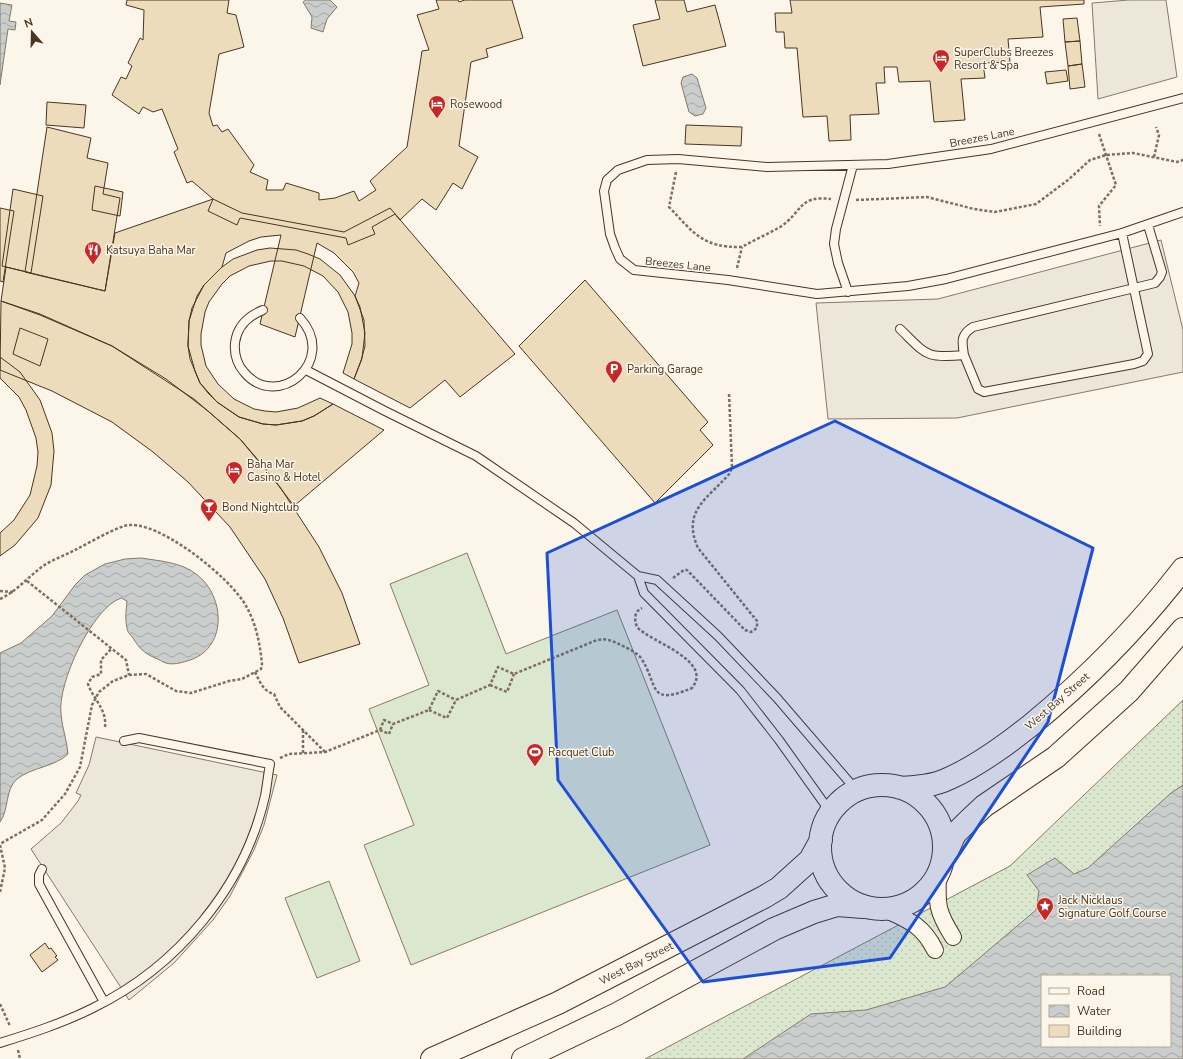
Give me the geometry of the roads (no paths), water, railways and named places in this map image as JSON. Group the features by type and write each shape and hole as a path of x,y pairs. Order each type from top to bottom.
{"main road":[{"name":"West Bay Street","path":"900,788 927,786 950,779 987,758 1009,742 1053,707 1120,644 1183,569"},
{"path":"523,1059 617,1014 774,929 814,912 837,906 875,908 896,907 921,895 931,885 955,834 984,806 1056,757 1129,691 1183,628"},
{"path":"875,908 850,899 835,886 825,869 821,855 821,840 826,822 831,813 842,800 857,791 878,785 900,788 919,797 928,805 937,818 943,833 944,847 940,867"},
{"name":"West Bay Street","path":"432,1059 558,1003 764,897 779,888 810,860 821,840"}],"street":[{"path":"940,867 937,903 940,916 953,937"},
{"path":"875,908 911,921 921,929 935,950"}],"lane":[{"name":"Breezes Lane","path":"1183,98 991,149 888,164 853,166 767,166 678,159 660,159 633,163 618,170 607,180 604,200 610,234 618,255 626,265 640,271 734,282 817,294 908,286 946,279 1006,265 1122,233 1183,212"},
{"path":"848,292 838,263 834,244 836,229 853,166"},
{"path":"1122,233 1134,288 1148,354 1143,361 1134,364 984,392 978,389 974,383 964,355 961,339 966,332 973,327 1134,288 1155,283 1162,272 1148,225"},
{"path":"263,310 247,319 237,335 235,353 242,370 256,382 274,386 292,382 306,370 313,352 313,340 308,328 300,318"},
{"path":"900,329 925,353 945,357 964,355"},
{"path":"306,370 385,412 476,456 574,523 638,576 657,580 739,656 857,791"},
{"path":"638,576 644,593 740,690 779,740 831,813"},
{"path":"0,1043 62,1022 104,1002 140,979 164,961 206,918 224,893 241,862 255,830 265,796 270,764 139,738 124,741"},
{"path":"42,869 39,875 39,884 104,1002"}],"water":[{"path":"306,0 330,0 337,7 327,19 323,32 311,28 312,17 303,2"},
{"path":"0,3 12,5 9,21 16,22 15,30 8,29 0,85"},
{"path":"692,74 697,78 706,108 703,114 695,116 689,112 681,83 683,77"},
{"path":"141,558 177,564 196,574 206,584 213,595 217,608 218,622 216,634 210,646 200,655 187,661 174,664 165,663 142,650 128,632 126,618 127,601 121,598 110,605 99,616 88,631 79,648 65,685 61,701 61,714 68,754 57,762 23,775 13,783 5,812 0,822 0,653 21,643 52,616 75,585 85,575 105,564 125,559"},
{"path":"1183,785 1183,1059 743,1059 811,1014 866,1010 945,987 1036,910 1039,891 1027,875 1055,858 1074,874 1088,868 1171,793"}],"place":[{"name":"SuperClubs Breezes Resort & Spa","path":"941,73"},
{"name":"Rosewood","path":"437,119"},
{"name":"Katsuya Baha Mar","path":"93,265"},
{"name":"Parking Garage","path":"614,384"},
{"name":"Baha Mar Casino & Hotel","path":"234,485"},
{"name":"Bond Nightclub","path":"209,522"},
{"name":"Racquet Club","path":"535,767"},
{"name":"Jack Nicklaus Signature Golf Course","path":"1045,921"}]}
